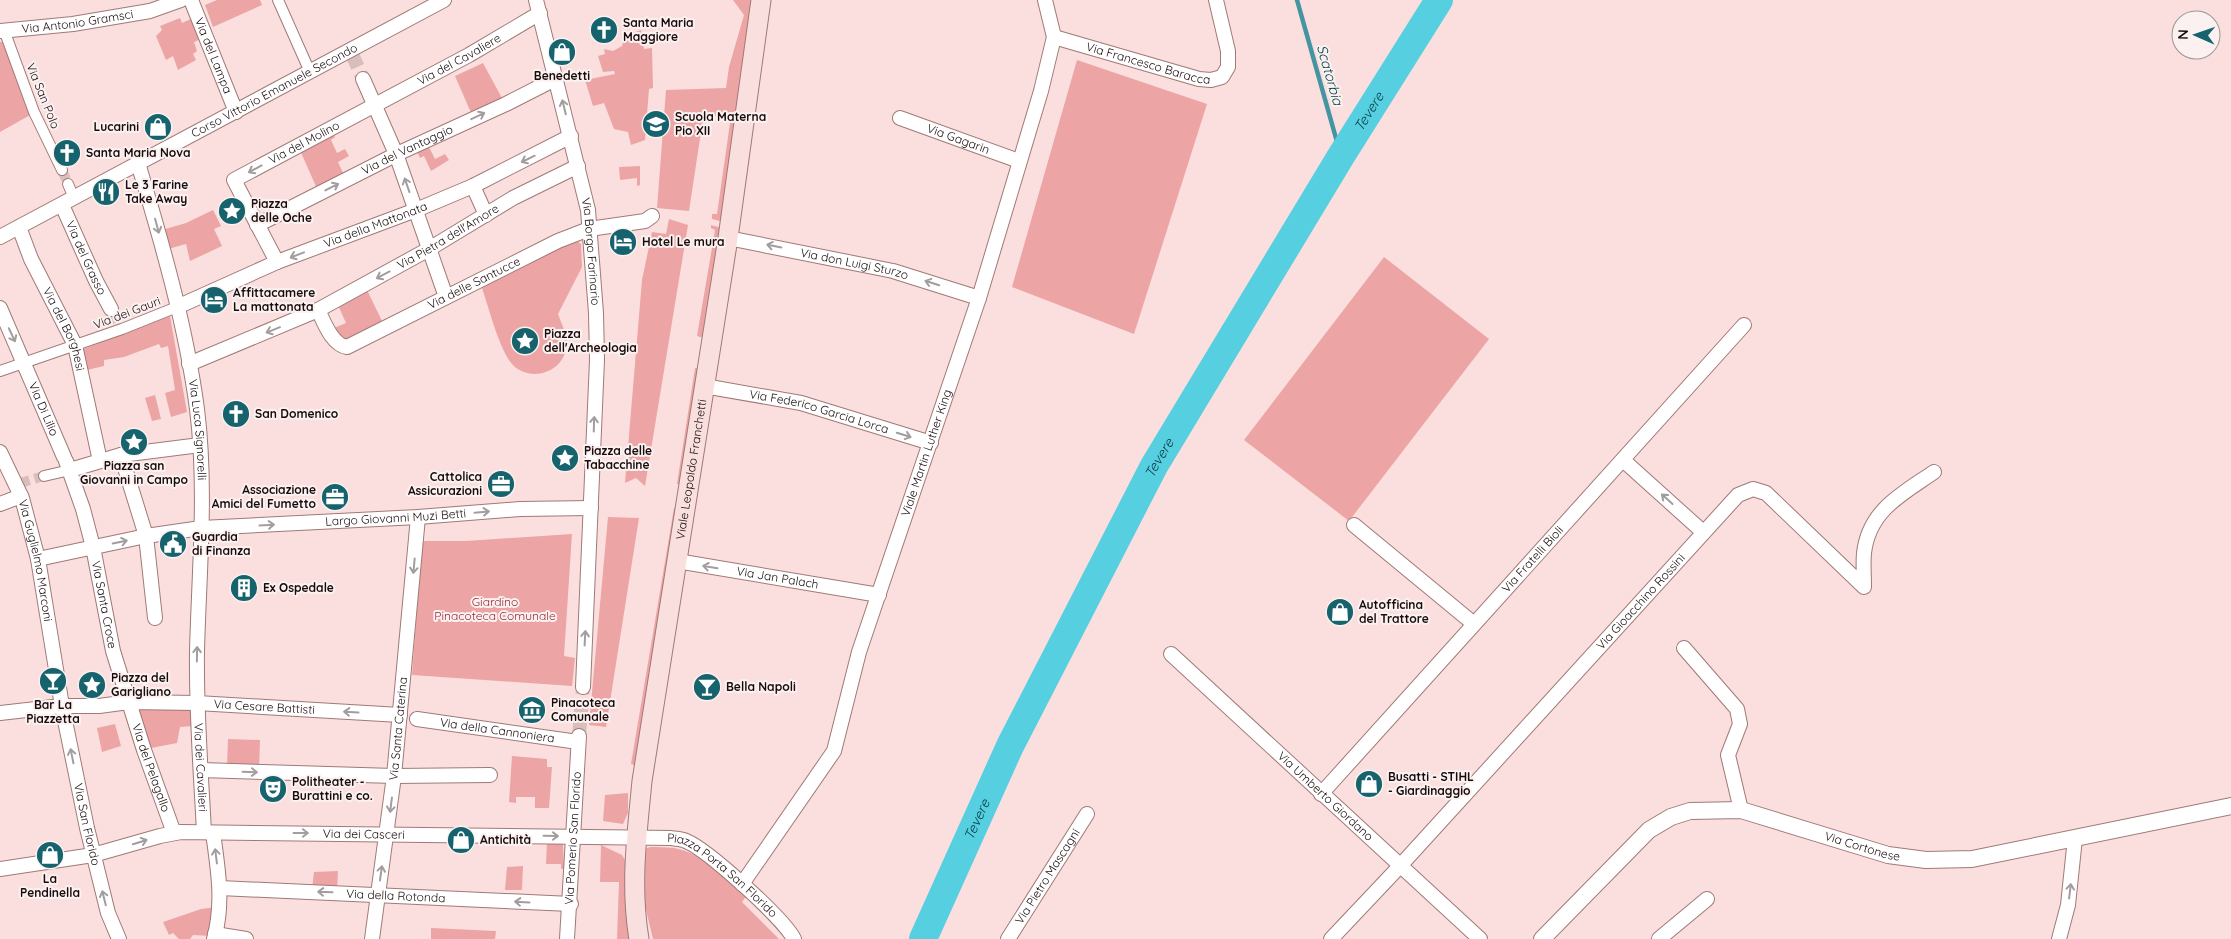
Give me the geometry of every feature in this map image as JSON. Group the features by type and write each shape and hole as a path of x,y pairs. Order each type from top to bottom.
{"main road":[{"name":"Viale Leopoldo Franchetti","path":"640,939 634,898 636,839 642,781 728,238 762,5 761,0"}],"street":[{"name":"Via Antonio Gramsci","path":"2,30 74,24 150,11 181,0"},
{"name":"Via del Lampa","path":"191,0 236,112"},
{"path":"278,0 310,72"},
{"name":"Corso Vittorio Emanuele Secondo","path":"0,238 138,163 351,52 444,0"},
{"name":"Viale Martin Luther King","path":"742,884 834,751 859,652 979,298 1018,161 1041,91 1054,37 1045,0"},
{"name":"Via Francesco Baracca","path":"1054,37 1199,79 1210,80 1222,77 1228,67 1228,50 1216,0"},
{"name":"Via Borgo Farinario","path":"538,6 588,210 596,322 591,508"},
{"name":"Via del Cavaliere","path":"376,105 484,47 538,6"},
{"name":"Via San Polo","path":"2,30 34,112 62,170"},
{"name":"Via del Vantaggio","path":"260,229 396,154 506,104 556,78"},
{"path":"363,79 396,154 429,249 450,299"},
{"name":"Via del Molino","path":"260,229 234,180 376,105"},
{"name":"Via Gagarin","path":"900,118 1018,161"},
{"name":"Via della Mattonata","path":"177,307 277,262 416,210 473,186 571,136"},
{"name":"Via Luca Signorelli","path":"138,163 177,307 197,409 200,445 201,528 197,703"},
{"name":"Via Pietra dell'Amore","path":"189,364 318,310 429,249 513,198 578,166"},
{"path":"68,184 68,201"},
{"path":"473,186 486,215"},
{"name":"Via del Grasso","path":"68,201 96,281 111,309"},
{"name":"Via delle Santucce","path":"318,310 333,337 339,344 347,347 450,299 558,241 589,229 645,221 652,216"},
{"name":"Via del Borghesi","path":"19,227 31,259 75,345 100,461"},
{"path":"260,229 277,262"},
{"name":"Via don Luigi Sturzo","path":"728,238 893,271 979,298"},
{"name":"Via dei Gauri","path":"0,371 122,329 177,307"},
{"name":"Via Di Lilio","path":"0,308 67,462 93,546"},
{"name":"Via Fratelli Bioli","path":"1321,794 1744,325"},
{"name":"Via Federico Garcia Lorca","path":"704,386 801,403 931,443"},
{"path":"44,476 67,462 100,461 121,455 200,445"},
{"name":"Via Guglielmo Marconi","path":"0,452 20,488 38,559 62,706"},
{"path":"121,455 146,536 155,618"},
{"path":"1623,460 1703,532"},
{"name":"Via Gioacchino Rossini","path":"1331,939 1400,866 1738,495 1753,489 1766,493 1864,587 1864,553 1869,532 1879,513 1897,497 1934,472"},
{"path":"0,504 20,488"},
{"path":"583,687 591,508"},
{"name":"Largo Giovanni Muzi Betti","path":"38,559 93,546 201,528 418,517 520,509 591,508"},
{"name":"Via Santa Caterina","path":"372,939 394,776 405,718 418,517"},
{"path":"1354,525 1474,624"},
{"name":"Via Santa Croce","path":"93,546 106,621 129,702"},
{"name":"Via Jan Palach","path":"677,561 879,595"},
{"path":"1684,648 1737,709 1740,724 1728,754 1741,810"},
{"name":"Via Umberto Giordano","path":"1171,654 1480,939"},
{"name":"Via Cesare Battisti","path":"0,713 62,706 98,706 129,702 197,703 405,718"},
{"name":"Via del Pelagallo","path":"129,702 144,752 174,834"},
{"name":"Via dei Cavalieri","path":"197,703 201,770 209,833 220,888 214,936"},
{"name":"Via San Florido","path":"62,706 93,855 108,913 120,939"},
{"name":"Via della Cannoniera","path":"405,718 578,739"},
{"name":"Via Pomerio San Florido","path":"567,939 571,904 572,837 578,739"},
{"path":"201,770 394,776 490,775"},
{"name":"Via Cortonese","path":"1542,939 1649,830 1671,817 1690,811 1741,810 1888,855 1926,860 1972,859 2231,806"},
{"name":"Via Pietro Mascagni","path":"1008,939 1086,814"},
{"name":"Via dei Casceri","path":"0,869 93,855 174,834 387,834 636,839"},
{"name":"Piazza Porta San Florido","path":"636,839 671,838 686,841 742,884 794,939"},
{"path":"2059,939 2068,905 2075,838"},
{"name":"Via della Rotonda","path":"220,888 571,904"},
{"path":"1659,939 1707,899"},
{"path":"214,936 246,939"}],"green space":[{"path":"217,0 260,0 262,5 213,27 205,5"},
{"path":"733,0 753,0 723,222 712,219 712,214 717,214 731,116 710,116 703,119 689,211 657,208 666,90 726,88 729,67 744,15"},
{"path":"180,18 182,23 193,18 201,39 194,42 197,51 193,54 196,60 178,70 173,56 166,60 156,36 162,30 160,26"},
{"path":"641,30 644,49 652,48 653,88 649,89 645,140 631,145 628,132 614,129 604,103 593,106 585,80 615,74 614,71 603,72 598,56 605,54 604,49 613,51 622,46 625,36"},
{"path":"0,42 3,42 32,114 0,132"},
{"path":"1077,60 1207,104 1134,334 1012,287"},
{"path":"483,63 503,100 472,115 455,76"},
{"path":"333,133 335,137 331,140 337,153 345,149 349,156 338,162 345,177 318,191 299,148"},
{"path":"427,143 435,159 445,154 449,160 431,171 424,156 420,158 416,149"},
{"path":"640,166 640,185 637,186 637,178 620,180 619,167"},
{"path":"213,210 221,226 214,229 222,246 190,261 186,244 168,249 162,230 186,223"},
{"path":"669,219 688,225 645,486 636,478 625,483 642,280 652,232 666,234"},
{"path":"711,225 722,228 704,338 697,336 715,230 711,228"},
{"path":"574,238 581,244 582,267 558,314 566,339 564,357 559,364 544,372 536,374 519,370 507,357 498,338 481,285"},
{"path":"1384,257 1489,339 1349,521 1244,440"},
{"path":"366,288 383,323 342,340 334,328 346,323 337,303"},
{"path":"170,316 187,412 171,417 165,393 175,390 168,346 161,348 159,344 124,357 104,360 104,366 87,370 81,350"},
{"path":"695,368 700,368 681,485 677,484"},
{"path":"155,395 161,419 152,421 145,398"},
{"path":"674,508 680,508 637,766 631,764"},
{"path":"608,517 639,518 606,727 589,725"},
{"name":"Giardino Pinacoteca Comunale","path":"572,534 564,656 575,658 572,686 412,675 422,541 466,541"},
{"path":"133,708 192,709 193,726 180,727 177,743 146,749"},
{"path":"115,724 121,746 102,752 97,728"},
{"path":"228,739 260,740 259,769 227,767"},
{"path":"512,756 547,759 547,767 552,767 549,808 535,808 535,797 516,797 516,803 509,802"},
{"path":"628,793 628,813 623,824 603,821 605,795"},
{"path":"547,842 563,844 564,869 561,869 561,864 546,864"},
{"path":"601,845 622,855 625,860 630,939 617,939 619,882 600,882"},
{"path":"650,847 685,851 713,867 747,895 742,902 779,939 653,939 641,889 645,849"},
{"path":"523,866 522,890 505,890 507,867"},
{"path":"338,871 337,890 312,890 314,872"},
{"path":"217,907 211,936 193,935 190,939 179,939 173,933 169,935 163,922 201,909"},
{"path":"431,928 496,931 495,939 431,939"}],"waterway":[{"name":"Scatorbia","path":"1297,0 1341,156"},
{"name":"Tevere","path":"923,939 1010,746 1154,466 1341,156 1439,0"}],"tunnel":[{"path":"352,54 363,79"},
{"path":"62,170 68,184"},
{"path":"111,309 122,329"},
{"path":"20,483 44,476"},
{"path":"579,736 583,687"}],"place":[{"name":"Santa Maria Maggiore","path":"604,30"},
{"name":"Benedetti","path":"562,52"},
{"name":"Scuola Materna Pio XII","path":"656,124"},
{"name":"Lucarini","path":"158,127"},
{"name":"Santa Maria Nova","path":"67,153"},
{"name":"Le 3 Farine Take Away","path":"106,192"},
{"name":"Piazza delle Oche","path":"232,211"},
{"name":"Hotel Le mura","path":"623,242"},
{"name":"Affittacamere La mattonata","path":"214,300"},
{"name":"Piazza dell'Archeologia","path":"525,341"},
{"name":"San Domenico","path":"236,414"},
{"name":"Piazza san Giovanni in Campo","path":"134,442"},
{"name":"Piazza delle Tabacchine","path":"565,458"},
{"name":"Cattolica Assicurazioni","path":"501,484"},
{"name":"Associazione Amici del Fumetto","path":"335,497"},
{"name":"Guardia di Finanza","path":"173,544"},
{"name":"Ex Ospedale","path":"244,588"},
{"name":"Autofficina del Trattore","path":"1340,612"},
{"name":"Bar La Piazzetta","path":"53,681"},
{"name":"Piazza del Garigliano","path":"92,685"},
{"name":"Bella Napoli","path":"707,687"},
{"name":"Pinacoteca Comunale","path":"532,710"},
{"name":"Busatti - STIHL - Giardinaggio","path":"1369,784"},
{"name":"Politheater - Burattini e co.","path":"273,789"},
{"name":"Antichità","path":"461,840"},
{"name":"La Pendinella","path":"50,855"}]}
